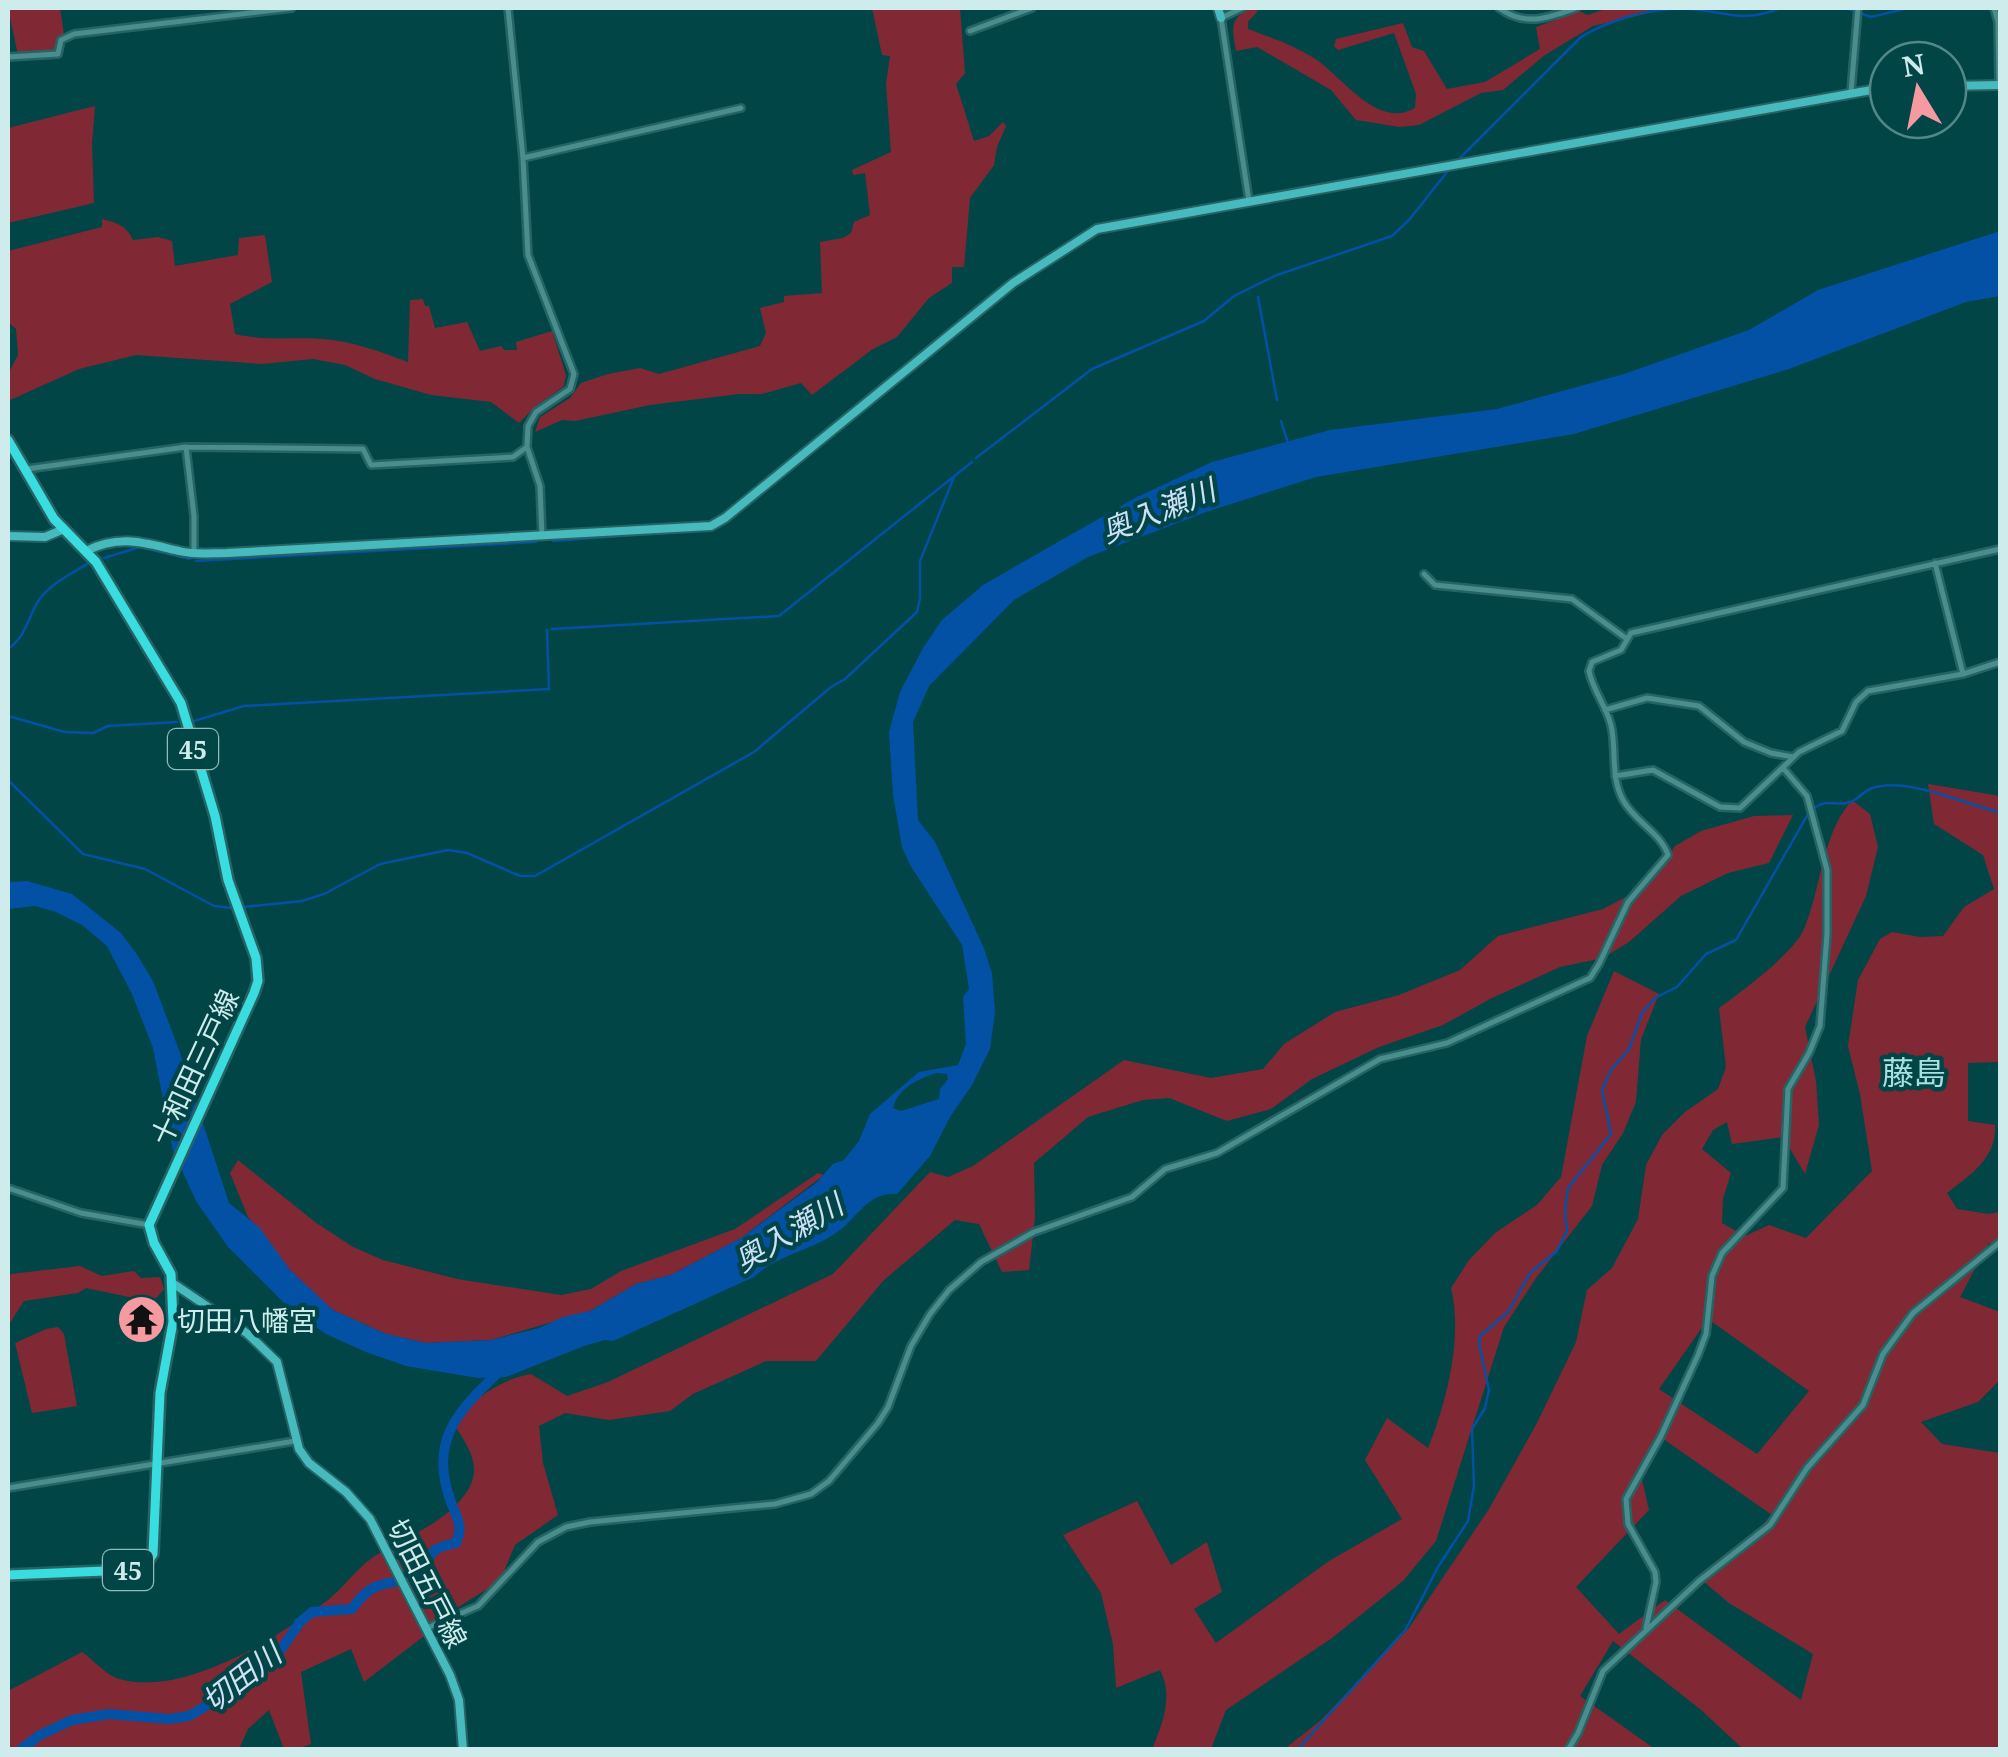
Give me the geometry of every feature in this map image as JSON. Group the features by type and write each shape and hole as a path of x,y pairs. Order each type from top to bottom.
{"main road":[{"name":"十和田三戸線","path":"8,440 43,503 96,562 181,703 215,816 228,880 256,958 257,984 148,1225"},
{"name":"45","path":"8,1575 129,1570 144,1566 156,1547 160,1393 174,1322 171,1274 148,1225"}],"street":[{"path":"8,57 58,54 60,40 74,34 292,8"},
{"path":"508,8 528,255 571,363 574,383 565,395 536,412 528,426 527,447 538,476 542,536"},
{"path":"970,32 1032,8"},
{"path":"1242,8 1219,12 1249,201"},
{"path":"1499,8 1514,17 1536,20 1576,8"},
{"path":"1968,86 2000,85 1994,8"},
{"path":"1852,92 1857,10"},
{"path":"86,551 110,542 135,539 194,553 716,524 1013,283 1092,231 1868,89"},
{"path":"523,158 741,108"},
{"path":"24,470 186,447 363,449 370,464 378,465 513,458 527,447"},
{"path":"186,447 194,553"},
{"path":"8,536 44,537 64,529"},
{"path":"427,1628 478,1606 525,1553 566,1527 775,1504 811,1494 830,1481 878,1423 930,1314 981,1262 1034,1232 1132,1197 1165,1169 1217,1153 1380,1059 1447,1043 1581,984 1600,964 1628,902 1668,855 1660,840 1625,805 1615,776 1612,732 1589,672 1592,662 1618,652 1634,631 2000,549"},
{"path":"1935,563 1962,674"},
{"path":"1424,574 1435,585 1572,598 1627,639"},
{"path":"1615,776 1652,770 1710,802 1729,809 1740,808 1793,757 1842,731 1856,702 1868,690 1962,674 2000,662"},
{"path":"1605,710 1647,698 1699,706 1744,742 1771,754 1793,757"},
{"path":"1646,1628 1655,1572 1628,1524 1626,1498 1661,1436 1698,1355 1706,1334 1712,1276 1722,1254 1782,1188 1788,1089 1820,1026 1828,934 1827,870 1812,807 1796,780 1784,769"},
{"path":"8,1188 81,1213 148,1225"},
{"path":"1568,1750 1603,1671 1699,1581 1770,1525 1806,1468 1863,1405 1883,1354 1914,1313 2000,1242"},
{"name":"切田五戸線","path":"171,1282 248,1334 272,1356 283,1377 296,1440 309,1463 362,1509 387,1548 427,1628 459,1700 464,1750"},
{"path":"8,1488 296,1440"}],"shaded area":[{"path":"8,8 60,8 64,34 56,41 57,52 18,55"},
{"path":"872,8 960,8 965,73 956,84 974,141 989,136 1003,122 1006,126 994,165 970,198 964,267 952,267 952,283 929,298 897,337 873,349 812,395 801,383 762,394 650,405 575,421 562,420 535,432 540,417 570,398 581,383 640,368 659,374 760,346 766,333 760,308 784,302 784,296 822,293 820,242 843,238 851,233 854,222 870,215 865,173 853,175 852,170 891,152 886,84 890,56 882,55"},
{"path":"1251,8 1258,11 1248,22 1248,29 1314,58 1374,107 1401,113 1415,108 1416,94 1394,33 1338,50 1334,46 1336,39 1403,23 1412,47 1424,51 1447,89 1485,82 1540,49 1536,27 1580,11 1587,15 1609,8 1671,8 1593,26 1545,55 1503,90 1481,93 1419,125 1400,127 1356,120 1331,90 1257,47 1236,51 1234,25"},
{"path":"95,106 94,203 8,223 8,128"},
{"path":"102,219 120,225 133,240 158,237 172,241 175,266 238,255 239,238 265,235 272,282 230,304 235,334 334,340 408,362 410,300 423,299 435,328 467,322 480,351 501,346 504,350 517,350 516,342 552,331 566,375 564,386 519,423 491,402 431,395 375,379 345,365 313,359 262,364 136,355 79,369 8,401 8,374 18,355 16,329 8,322 8,251 102,227"},
{"path":"1928,784 2000,796 2000,1062 1968,1063 1968,1121 1995,1125 1994,1137 1980,1165 1947,1193 1957,1209 2000,1212 2000,1248 1989,1243 1960,1297 2000,1312 2000,1380 1978,1402 1921,1422 1942,1444 2000,1453 2000,1749 1743,1749 1700,1709 1613,1641 1580,1696 1655,1749 1283,1750 1320,1721 1409,1628 1489,1509 1576,1342 1587,1290 1612,1268 1638,1219 1646,1165 1662,1135 1685,1112 1718,1089 1726,1067 1719,1008 1766,971 1798,939 1810,913 1834,829 1852,800 1870,814 1878,847 1866,896 1805,1027 1816,1081 1819,1125 1805,1174 1783,1137 1732,1144 1727,1122 1713,1130 1702,1149 1731,1173 1723,1199 1722,1223 1745,1236 1769,1225 1806,1238 1872,1171 1848,1046 1858,980 1880,939 1892,932 1943,936 1964,907 1994,889 1983,855 1934,824","holes":["1708,1319 1809,1391 1757,1454 1659,1389","1659,1436 1772,1515 1704,1582 1729,1603 1813,1654 1801,1700 1665,1600 1619,1634 1576,1587 1649,1510 1642,1479"]},
{"path":"1793,815 1769,863 1728,873 1681,896 1629,942 1603,958 1560,967 1443,1025 1379,1047 1312,1079 1271,1109 1227,1121 1169,1098 1143,1100 1088,1117 1034,1163 1035,1218 1029,1270 1002,1272 979,1224 955,1220 884,1280 816,1361 766,1361 693,1394 670,1411 609,1420 565,1413 539,1426 543,1463 558,1515 515,1545 500,1581 447,1614 364,1682 351,1649 301,1672 311,1744 284,1749 269,1710 248,1729 239,1749 8,1749 8,1691 82,1652 119,1679 145,1683 201,1672 283,1631 328,1600 372,1558 446,1514 466,1493 474,1474 472,1457 454,1424 498,1385 531,1374 567,1396 608,1382 833,1274 930,1172 948,1177 973,1166 1124,1060 1211,1078 1263,1069 1284,1044 1335,1012 1399,995 1460,970 1498,936 1603,909 1645,887 1675,846 1701,831 1754,816"},
{"path":"1614,971 1659,994 1641,1039 1636,1102 1623,1133 1602,1165 1592,1206 1504,1327 1436,1541 1403,1581 1332,1638 1226,1710 1211,1749 1152,1749 1166,1700 1160,1670 1116,1688 1113,1644 1101,1593 1063,1535 1137,1501 1171,1565 1207,1542 1222,1592 1194,1609 1216,1643 1329,1561 1402,1519 1365,1460 1387,1418 1428,1448 1451,1369 1455,1327 1451,1288 1469,1260 1495,1233 1537,1205 1561,1177 1587,1036"},
{"path":"238,1160 315,1222 353,1247 383,1260 457,1279 561,1295 591,1289 621,1271 735,1229 818,1173 824,1175 741,1238 671,1275 636,1284 590,1311 491,1340 426,1343 386,1334 333,1310 290,1270 248,1217 230,1173"},
{"path":"80,1266 102,1276 134,1271 141,1278 160,1277 164,1289 153,1302 86,1288 78,1293 24,1301 8,1326 11,1274"},
{"path":"58,1327 64,1334 77,1406 32,1413 15,1343"}],"water":[{"name":"奥入瀬川","path":"2000,231 2000,296 1966,302 1789,369 1574,434 1316,477 1209,511 1088,557 1014,600 929,686 913,722 918,820 935,842 992,973 995,1012 990,1049 972,1085 930,1156 897,1194 874,1199 834,1234 775,1262 754,1277 613,1341 584,1346 506,1377 478,1378 406,1366 366,1352 326,1334 289,1308 228,1247 196,1201 173,1151 153,1048 132,994 107,946 82,925 56,912 35,906 8,909 8,882 27,881 72,894 121,933 153,981 229,1203 260,1228 290,1270 333,1310 386,1334 426,1343 491,1340 590,1311 636,1284 671,1275 741,1238 816,1183 833,1164 844,1160 859,1141 870,1114 919,1072 958,1065 966,1044 963,997 969,989 962,945 902,847 893,795 889,732 900,692 923,648 942,620 983,585 1135,498 1212,462 1330,430 1497,409 1624,374 1749,330 1818,290","holes":["936,1073 947,1074 939,1099 901,1111 893,1108 910,1085"]}],"waterway":[{"path":"1460,158 1581,37 1593,31 1633,15 1661,10 1744,16 1781,8"},
{"path":"1845,8 1871,17 1908,8"},
{"path":"1917,8 1988,8"},
{"path":"976,458 1092,369 1204,321 1234,296 1277,275 1392,236 1447,172"},
{"path":"1258,297 1277,400"},
{"path":"1281,421 1288,443"},
{"path":"553,541 714,529 848,423"},
{"path":"552,629 779,616 972,462"},
{"path":"244,907 302,901 324,894 380,864 448,850 467,853 520,876 535,876 754,752 845,679 917,612 920,561 954,477"},
{"path":"196,561 536,542"},
{"path":"104,558 140,547 190,559"},
{"path":"8,649 23,633 44,594 87,564"},
{"path":"194,721 244,706 549,689 547,630"},
{"path":"8,716 65,732 93,733 108,726 177,722"},
{"path":"8,780 83,854 145,869 214,906 232,908"},
{"path":"1814,808 1851,802 1870,789 1900,786 2000,812"},
{"path":"1297,1750 1406,1629 1438,1567 1468,1521 1474,1486 1472,1429 1485,1408 1489,1390 1480,1336 1508,1312 1530,1273 1557,1251 1567,1231 1568,1188 1611,1134 1602,1090 1611,1070 1629,1049 1642,1013 1655,998 1677,987 1706,954 1736,940 1808,814"},
{"name":"切田川","path":"20,1750 72,1720 109,1714 169,1719 189,1716 211,1703 258,1659 280,1651 312,1612 352,1609 369,1590 411,1576 434,1551 456,1543 459,1528 445,1482 445,1444 460,1413 503,1368"}],"place":[{"name":"切田八幡宮","path":"142,1320"}],"district":[{"name":"藤島","path":"1914,1071"}]}
